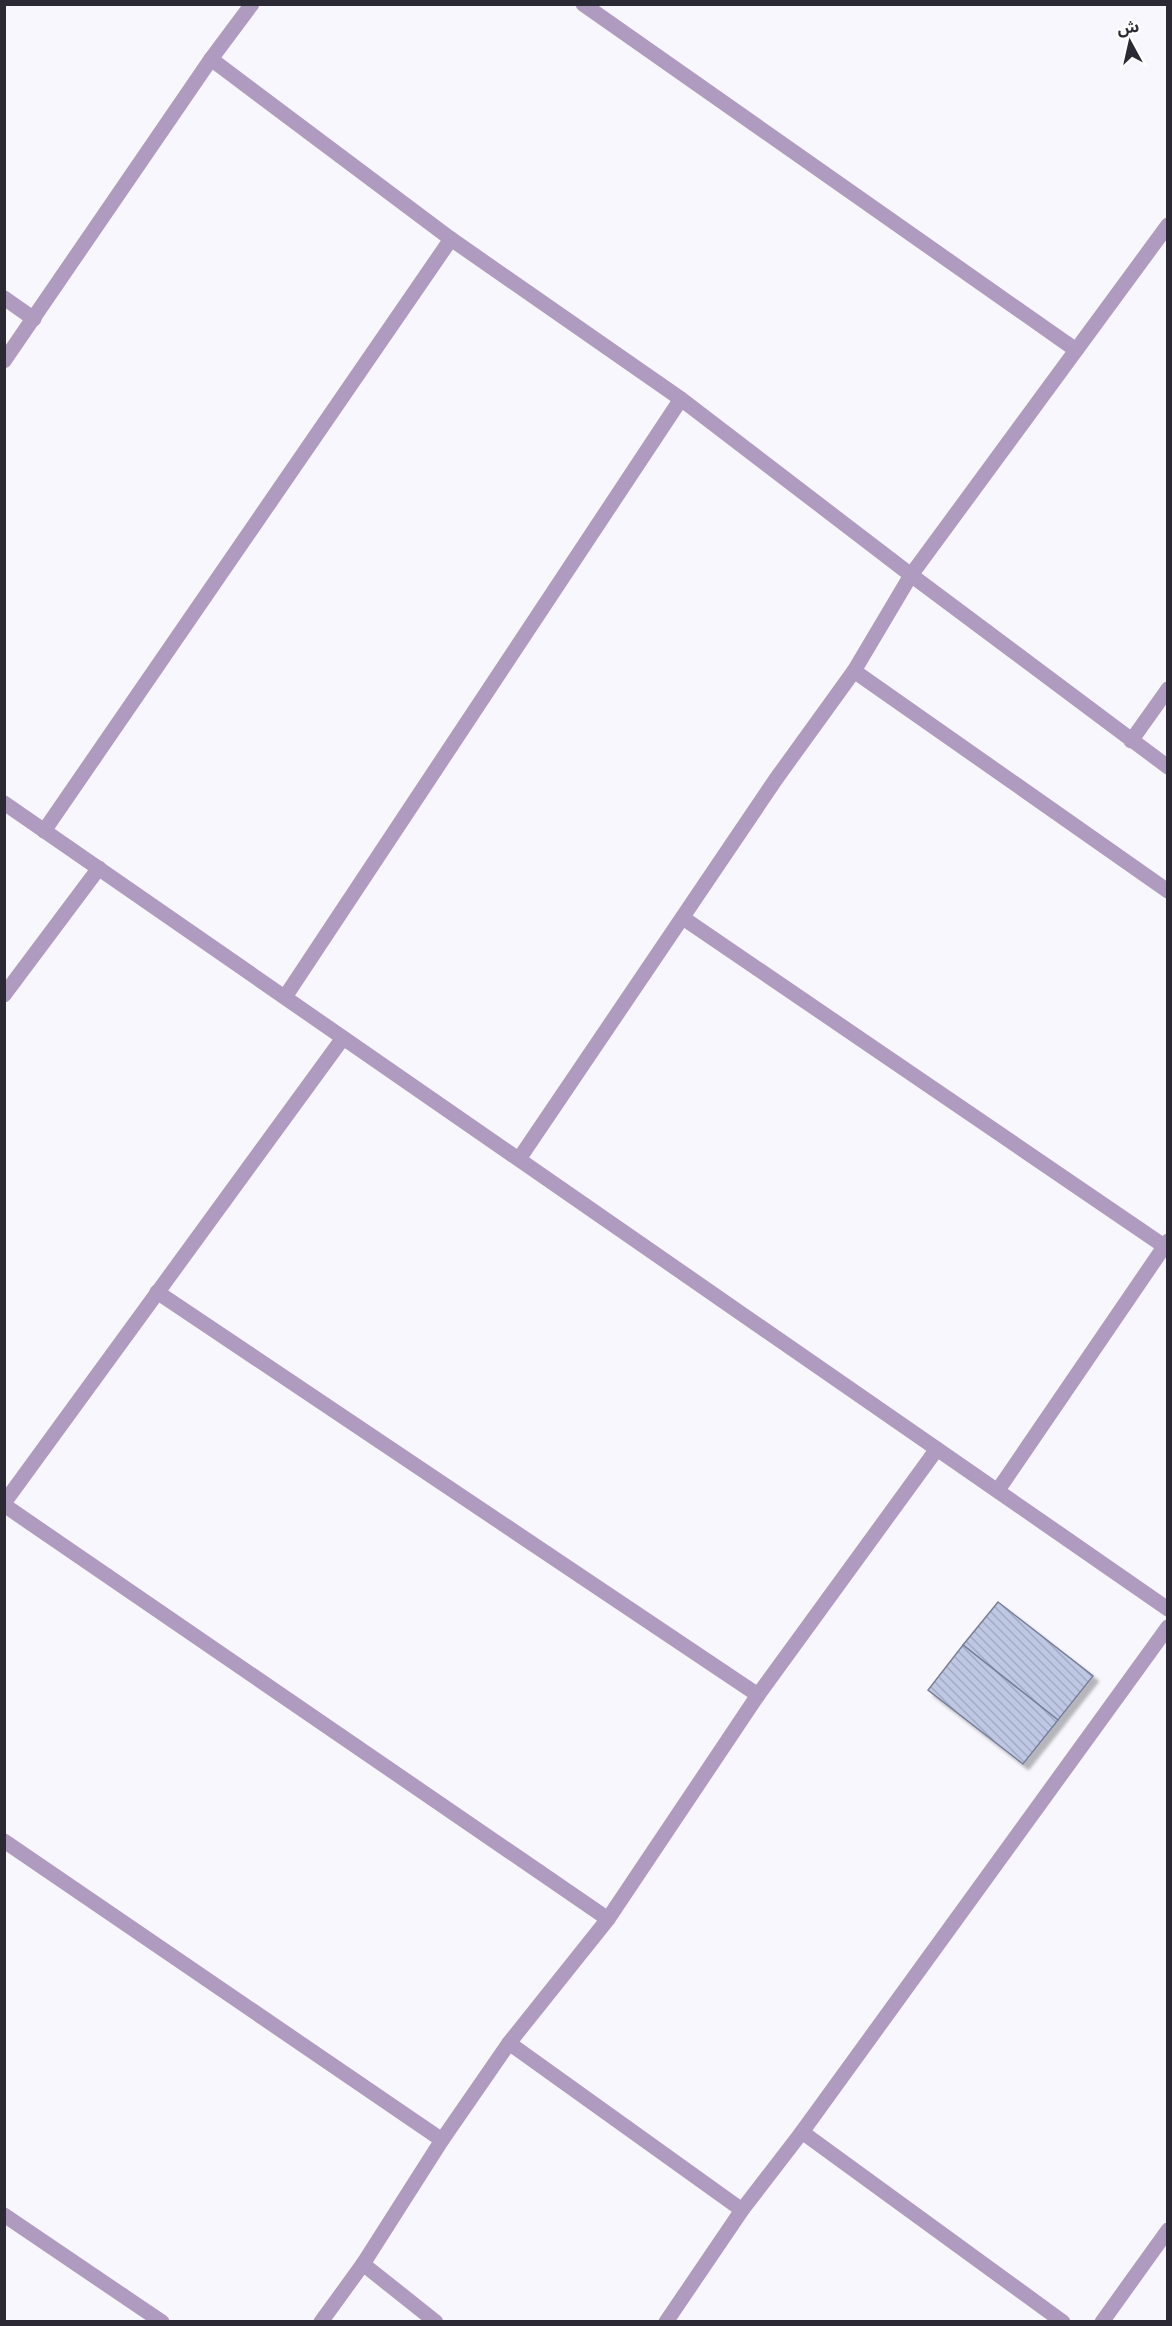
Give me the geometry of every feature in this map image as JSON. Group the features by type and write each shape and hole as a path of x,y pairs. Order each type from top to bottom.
{"street":[{"path":"4,361 211,59 252,4"},
{"path":"583,4 1076,350"},
{"path":"211,59 451,239 681,399 911,575 1167,766"},
{"path":"519,1159 776,779 854,671 911,575 1167,225"},
{"path":"44,831 451,239"},
{"path":"4,298 34,320"},
{"path":"285,997 681,399"},
{"path":"854,671 1167,891"},
{"path":"1131,741 1167,689"},
{"path":"4,803 1167,1609"},
{"path":"4,995 99,868"},
{"path":"683,918 1166,1243 998,1490"},
{"path":"343,1038 4,1504 608,1919"},
{"path":"157,1292 758,1695"},
{"path":"321,2322 363,2264 442,2139 509,2043 608,1919 758,1695 937,1449"},
{"path":"666,2322 742,2210 802,2132 1167,1627"},
{"path":"4,1841 442,2139"},
{"path":"509,2043 742,2210"},
{"path":"802,2132 1063,2322"},
{"path":"4,2215 162,2322"},
{"path":"1102,2322 1167,2230"},
{"path":"363,2264 436,2322"}],"building":[{"path":"998,1602 1093,1676 1058,1720 963,1645"},
{"path":"963,1645 1058,1720 1023,1764 928,1690"}]}
